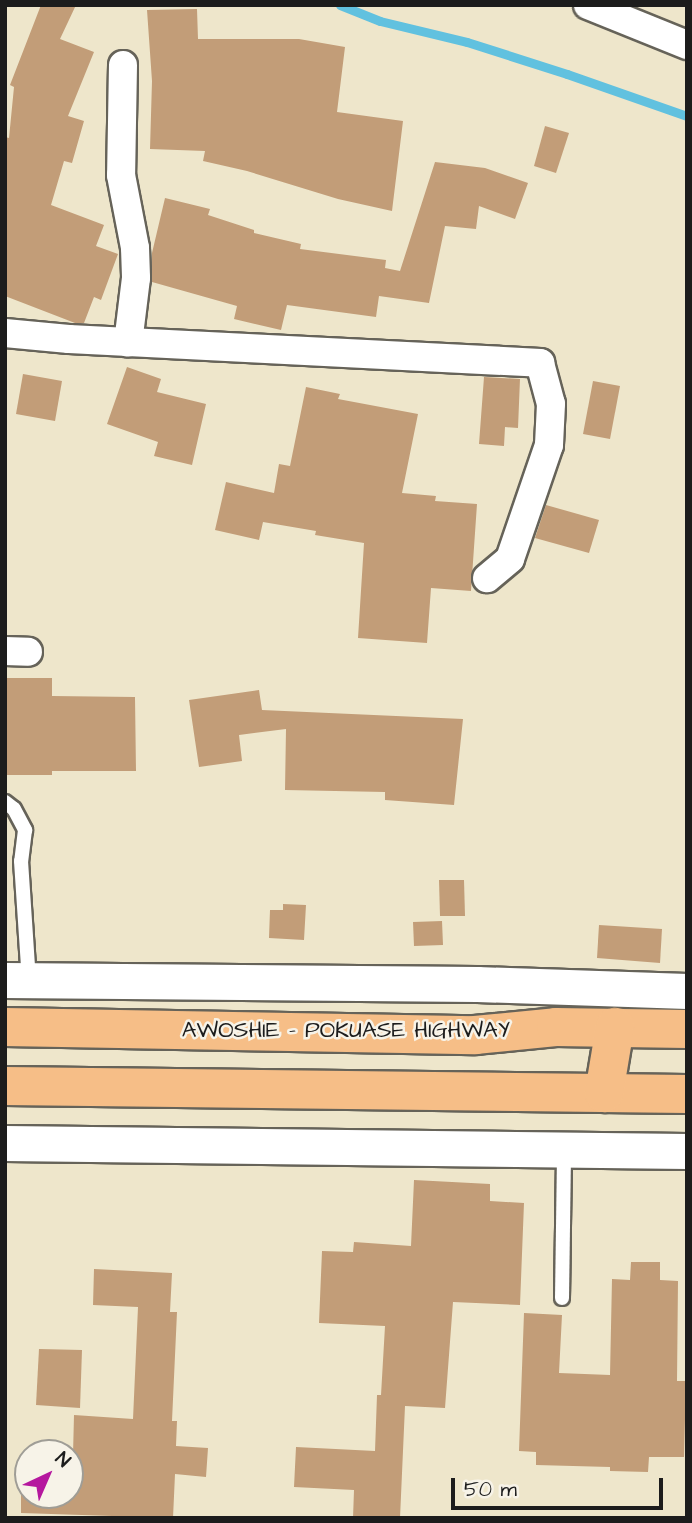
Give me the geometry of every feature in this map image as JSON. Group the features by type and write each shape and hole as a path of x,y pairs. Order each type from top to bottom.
{"main road":[{"name":"AWOSHIE - POKUASE HIGHWAY","path":"5,1027 475,1035 556,1027 687,1029"},
{"path":"604,1093 615,1027"},
{"path":"5,1086 687,1094"}],"street":[{"path":"588,5 687,45"},
{"path":"123,65 121,175 136,258 128,343"},
{"path":"5,333 128,343 540,363 551,404 549,445 510,559 488,578"},
{"path":"17,980 477,984 687,991"},
{"path":"5,1143 687,1151"}],"lane":[{"path":"5,802 14,809 25,830 20,862 17,980"},
{"path":"562,1298 564,1149"}],"building":[{"path":"41,5 76,5 60,39 94,52 68,116 84,121 72,163 64,161 51,205 104,225 96,246 118,254 101,300 94,297 84,323 75,323 5,296 5,137 9,138 14,87 10,85"},
{"path":"197,9 198,39 299,39 345,47 337,112 403,121 392,211 338,199 247,171 203,161 205,151 150,149 152,81 147,10"},
{"path":"545,126 569,133 556,173 534,166"},
{"path":"435,162 485,168 528,183 515,219 479,206 476,229 445,226 429,303 379,296 376,317 287,305 281,330 234,319 237,306 152,282 152,253 165,198 210,209 208,215 254,230 254,233 301,244 300,249 386,260 385,268 400,271"},
{"path":"127,367 161,379 157,392 206,404 192,465 154,456 158,442 107,424"},
{"path":"23,374 62,381 55,421 16,414"},
{"path":"484,377 520,379 518,428 505,427 504,446 479,444"},
{"path":"593,381 620,386 610,439 583,434"},
{"path":"306,387 340,394 338,399 418,414 402,493 436,496 435,501 477,504 471,591 431,588 427,643 358,638 364,543 315,535 316,531 263,522 259,540 215,530 226,482 274,493 279,464 290,466"},
{"path":"546,505 599,520 589,553 535,538"},
{"path":"5,678 52,678 52,696 135,697 136,771 52,771 52,775 5,775"},
{"path":"259,690 262,710 463,719 454,805 385,800 385,792 285,790 286,729 239,735 242,761 199,767 189,700"},
{"path":"439,880 464,880 465,916 440,916"},
{"path":"283,904 306,905 304,940 269,938 270,910 283,910"},
{"path":"442,921 443,945 414,946 413,922"},
{"path":"599,925 662,929 660,963 597,958"},
{"path":"414,1180 490,1184 490,1201 524,1203 520,1305 453,1302 445,1408 405,1406 400,1518 353,1518 354,1490 294,1487 296,1447 375,1451 377,1395 381,1395 385,1326 319,1323 322,1251 353,1252 354,1242 411,1246"},
{"path":"631,1262 660,1262 660,1280 678,1281 677,1381 686,1381 684,1457 649,1457 648,1472 610,1471 610,1467 536,1465 536,1452 519,1451 524,1313 562,1315 559,1373 610,1375 612,1279 630,1280"},
{"path":"94,1269 172,1273 170,1312 177,1312 172,1421 177,1421 176,1446 208,1448 206,1477 175,1474 173,1518 21,1513 21,1509 84,1509 84,1439 73,1439 74,1415 133,1419 138,1307 93,1305"},
{"path":"39,1349 82,1350 80,1408 36,1405"}],"waterway":[{"path":"340,5 380,21 467,42 687,116"}]}
